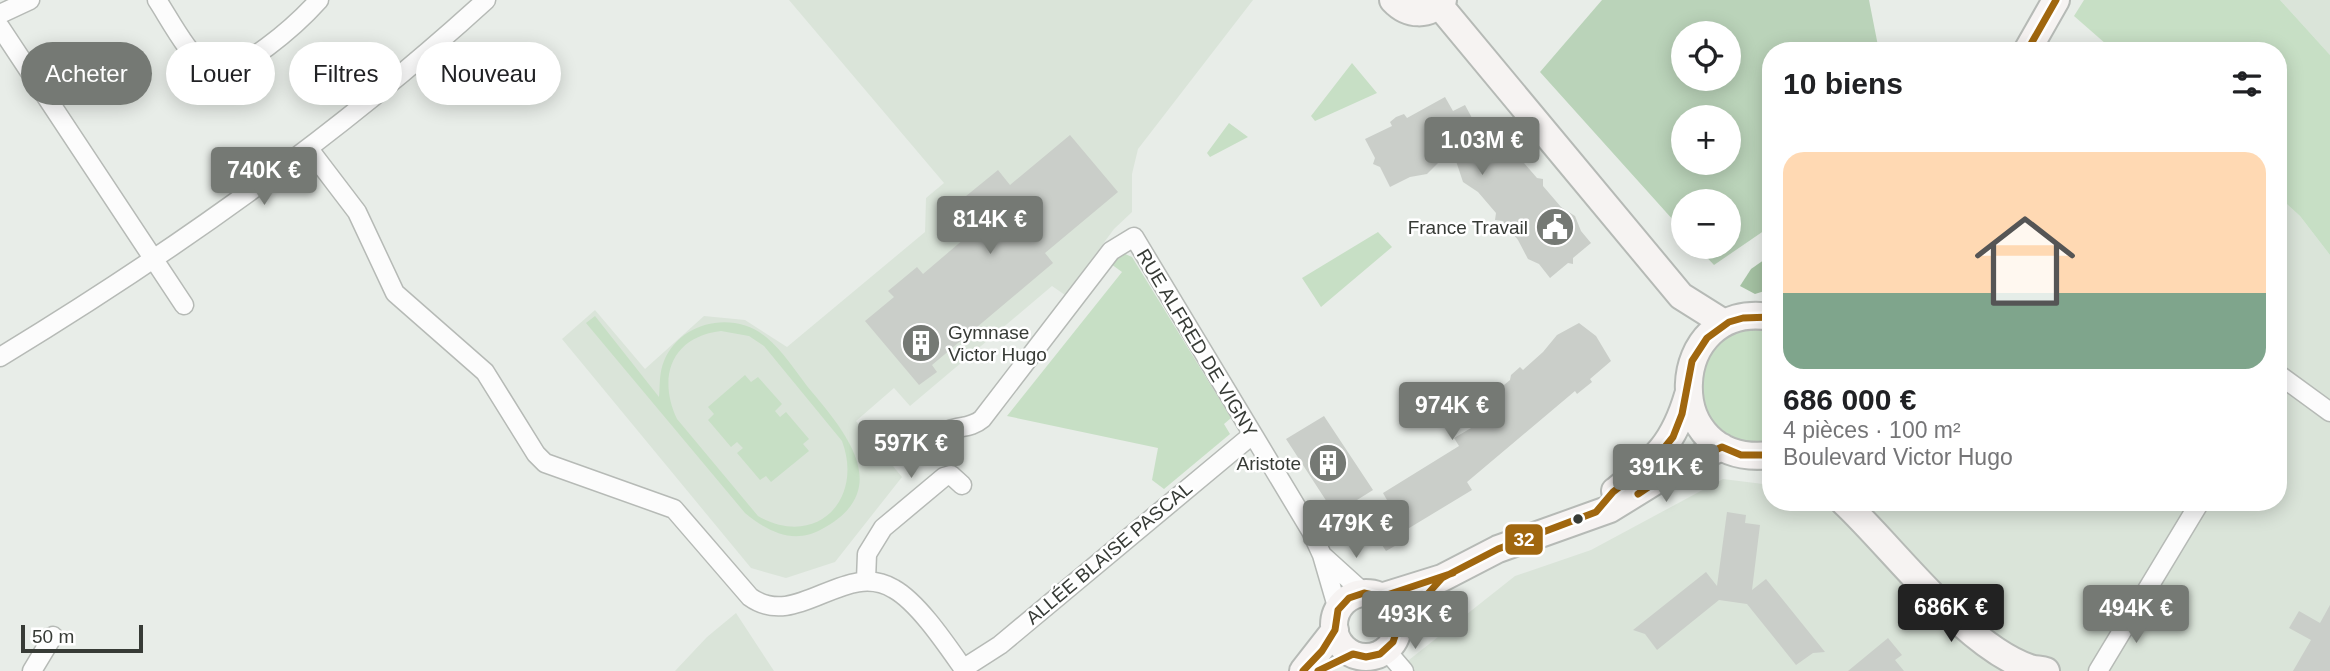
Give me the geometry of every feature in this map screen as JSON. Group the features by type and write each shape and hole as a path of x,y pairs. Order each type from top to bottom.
{"main road":[{"path":"1393,0 1405,10 1415,13 1427,12 1441,2 1681,296 1724,323"},
{"path":"2032,42 2056,0"},
{"path":"1681,296 1694,356"},
{"path":"1762,317 1752,316 1724,323 1706,338 1694,356 1688,375 1691,411 1698,425 1722,447 1741,455 1762,457"},
{"path":"1596,512 1603,500 1637,474 1672,439 1688,395"},
{"path":"1303,671 1349,598 1442,578 1498,550 1610,509 1678,467 1722,447"},
{"path":"1853,511 1982,638 2037,670"},
{"path":"1867,511 1909,569"},
{"path":"1318,671 1353,654 1373,656 1392,638 1442,578"},
{"path":"1372,595 1394,609 1392,638"},
{"path":"1336,620 1343,646 1353,654"}],"street":[{"path":"0,14 30,0"},
{"path":"157,0 199,61 220,71 234,68 266,46 301,20 319,0"},
{"path":"0,357 156,259 309,149 486,0"},
{"path":"0,27 184,305"},
{"path":"309,149 362,220 395,293 485,372 536,454 545,463 674,509 750,597 764,604 783,607 866,580 892,587 908,599 965,670"},
{"name":"RUE ALFRED DE VIGNY","path":"936,438 951,428 972,426 982,419 1111,251 1133,237 1322,555 1336,620"},
{"path":"2287,381 2330,412"},
{"name":"ALLÉE BLAISE PASCAL","path":"965,670 1000,645 1252,435"},
{"path":"866,580 867,554 883,528 944,477 954,476 962,485"},
{"path":"2098,671 2195,511"},
{"name":"RUE ALFRED DE VIGNY","path":"1322,555 1372,595"},
{"path":"32,671 54,636"},
{"path":"1392,638 1404,671"}],"shaded area":[{"path":"789,0 1253,0 1138,149 1132,174 1132,212 1114,229 1065,295 1052,286 910,406 894,388 856,421 902,477 835,562 786,578 751,568 562,339 595,310 645,369 704,316 745,320 787,347 925,232 926,198 944,183"},
{"path":"1602,0 1869,0 1877,42 1762,42 1762,232 1741,247 1741,189 1671,189 1671,218 1540,72"},
{"path":"2084,0 2280,0 2330,55 2330,255 2300,216 2287,204 2287,42 2104,42 2074,16"},
{"path":"2280,0 2330,0 2330,55"},
{"path":"1352,63 1377,93 1315,121 1311,116"},
{"path":"1229,123 1248,137 1210,157 1207,153"},
{"path":"2287,204 2300,216 2330,255 2330,671 1395,671 1515,576 1591,550 1723,479 1762,484 1762,511 2287,511"},
{"path":"1378,232 1392,247 1321,307 1302,278"},
{"path":"1123,253 1132,257 1231,418 1224,424 1230,434 1164,489 1152,480 1158,448 1007,416 1122,272 1111,264"},
{"path":"1708,259 1723,259 1714,265"},
{"path":"1762,261 1762,292 1755,294 1740,286 1751,269"},
{"path":"595,316 659,397 660,374 664,361 672,347 695,329 724,322 753,329 766,337 783,354 847,440 856,459 860,478 856,496 844,513 812,534 791,536 763,526 745,513 586,323","holes":["721,331 749,336 764,346 842,441 847,463 846,482 840,499 830,513 816,522 799,526 779,525 758,516 677,419 671,403 669,374 680,350 691,341"]},
{"path":"1762,329 1762,446 1729,443 1700,414 1697,373 1705,354 1734,331"},
{"path":"745,375 751,382 758,377 782,404 775,411 780,417 786,412 809,439 803,444 809,451 771,482 766,476 760,480 737,453 743,448 737,442 731,447 708,420 714,414 708,407"},
{"path":"736,613 774,671 675,671 707,637"}],"building":[{"path":"1445,97 1453,111 1465,105 1479,131 1490,121 1509,137 1518,156 1537,178 1543,179 1543,186 1561,207 1575,216 1581,231 1591,243 1573,258 1573,264 1568,263 1550,278 1539,264 1528,259 1503,221 1495,220 1496,213 1478,192 1463,182 1452,149 1427,174 1410,177 1390,187 1380,167 1373,164 1375,158 1365,139 1392,126 1390,122 1396,117 1404,114 1407,118"},
{"path":"1070,135 1118,192 1045,253 1053,263 932,365 937,372 919,385 865,321 894,297 888,291 917,267 923,274 964,239 944,214 998,170 1010,185"},
{"path":"1579,323 1596,336 1611,361 1590,379 1592,382 1577,394 1575,391 1467,482 1472,490 1396,536 1400,543 1386,551 1370,527 1345,542 1336,529 1342,525 1286,439 1324,416 1373,490 1357,500 1371,522 1392,509 1383,493 1459,446 1454,438 1478,424 1475,420 1480,417 1475,409 1510,380 1511,375 1520,367 1523,370 1543,352 1557,335"},
{"path":"1727,512 1746,515 1745,523 1760,525 1752,590 1766,579 1825,652 1813,653 1796,665 1747,604 1719,600 1657,650 1645,634 1633,630 1706,572 1717,586"},
{"path":"2330,605 2330,671 2293,671 2311,640 2289,628 2299,611 2320,623"},
{"path":"1888,638 1902,655 1895,660 1904,671 1848,671"}],"transit line":[{"name":"32","path":"2032,42 2056,0"},
{"name":"32","path":"1318,671 1353,654 1366,657 1380,654 1393,642 1398,627 1442,578 1498,549 1596,512 1613,492 1656,458 1673,437 1682,414 1692,361 1707,338 1729,322 1762,317"},
{"name":"32","path":"1638,494 1678,467 1722,447 1741,455 1762,455"},
{"name":"32","path":"1303,671 1322,651 1335,630 1338,610 1349,598 1364,593 1381,597 1453,573"}],"place":[{"name":"France Travail","path":"1555,227"},
{"name":"Gymnase Victor Hugo","path":"921,343"},
{"name":"Aristote","path":"1328,463"}]}
